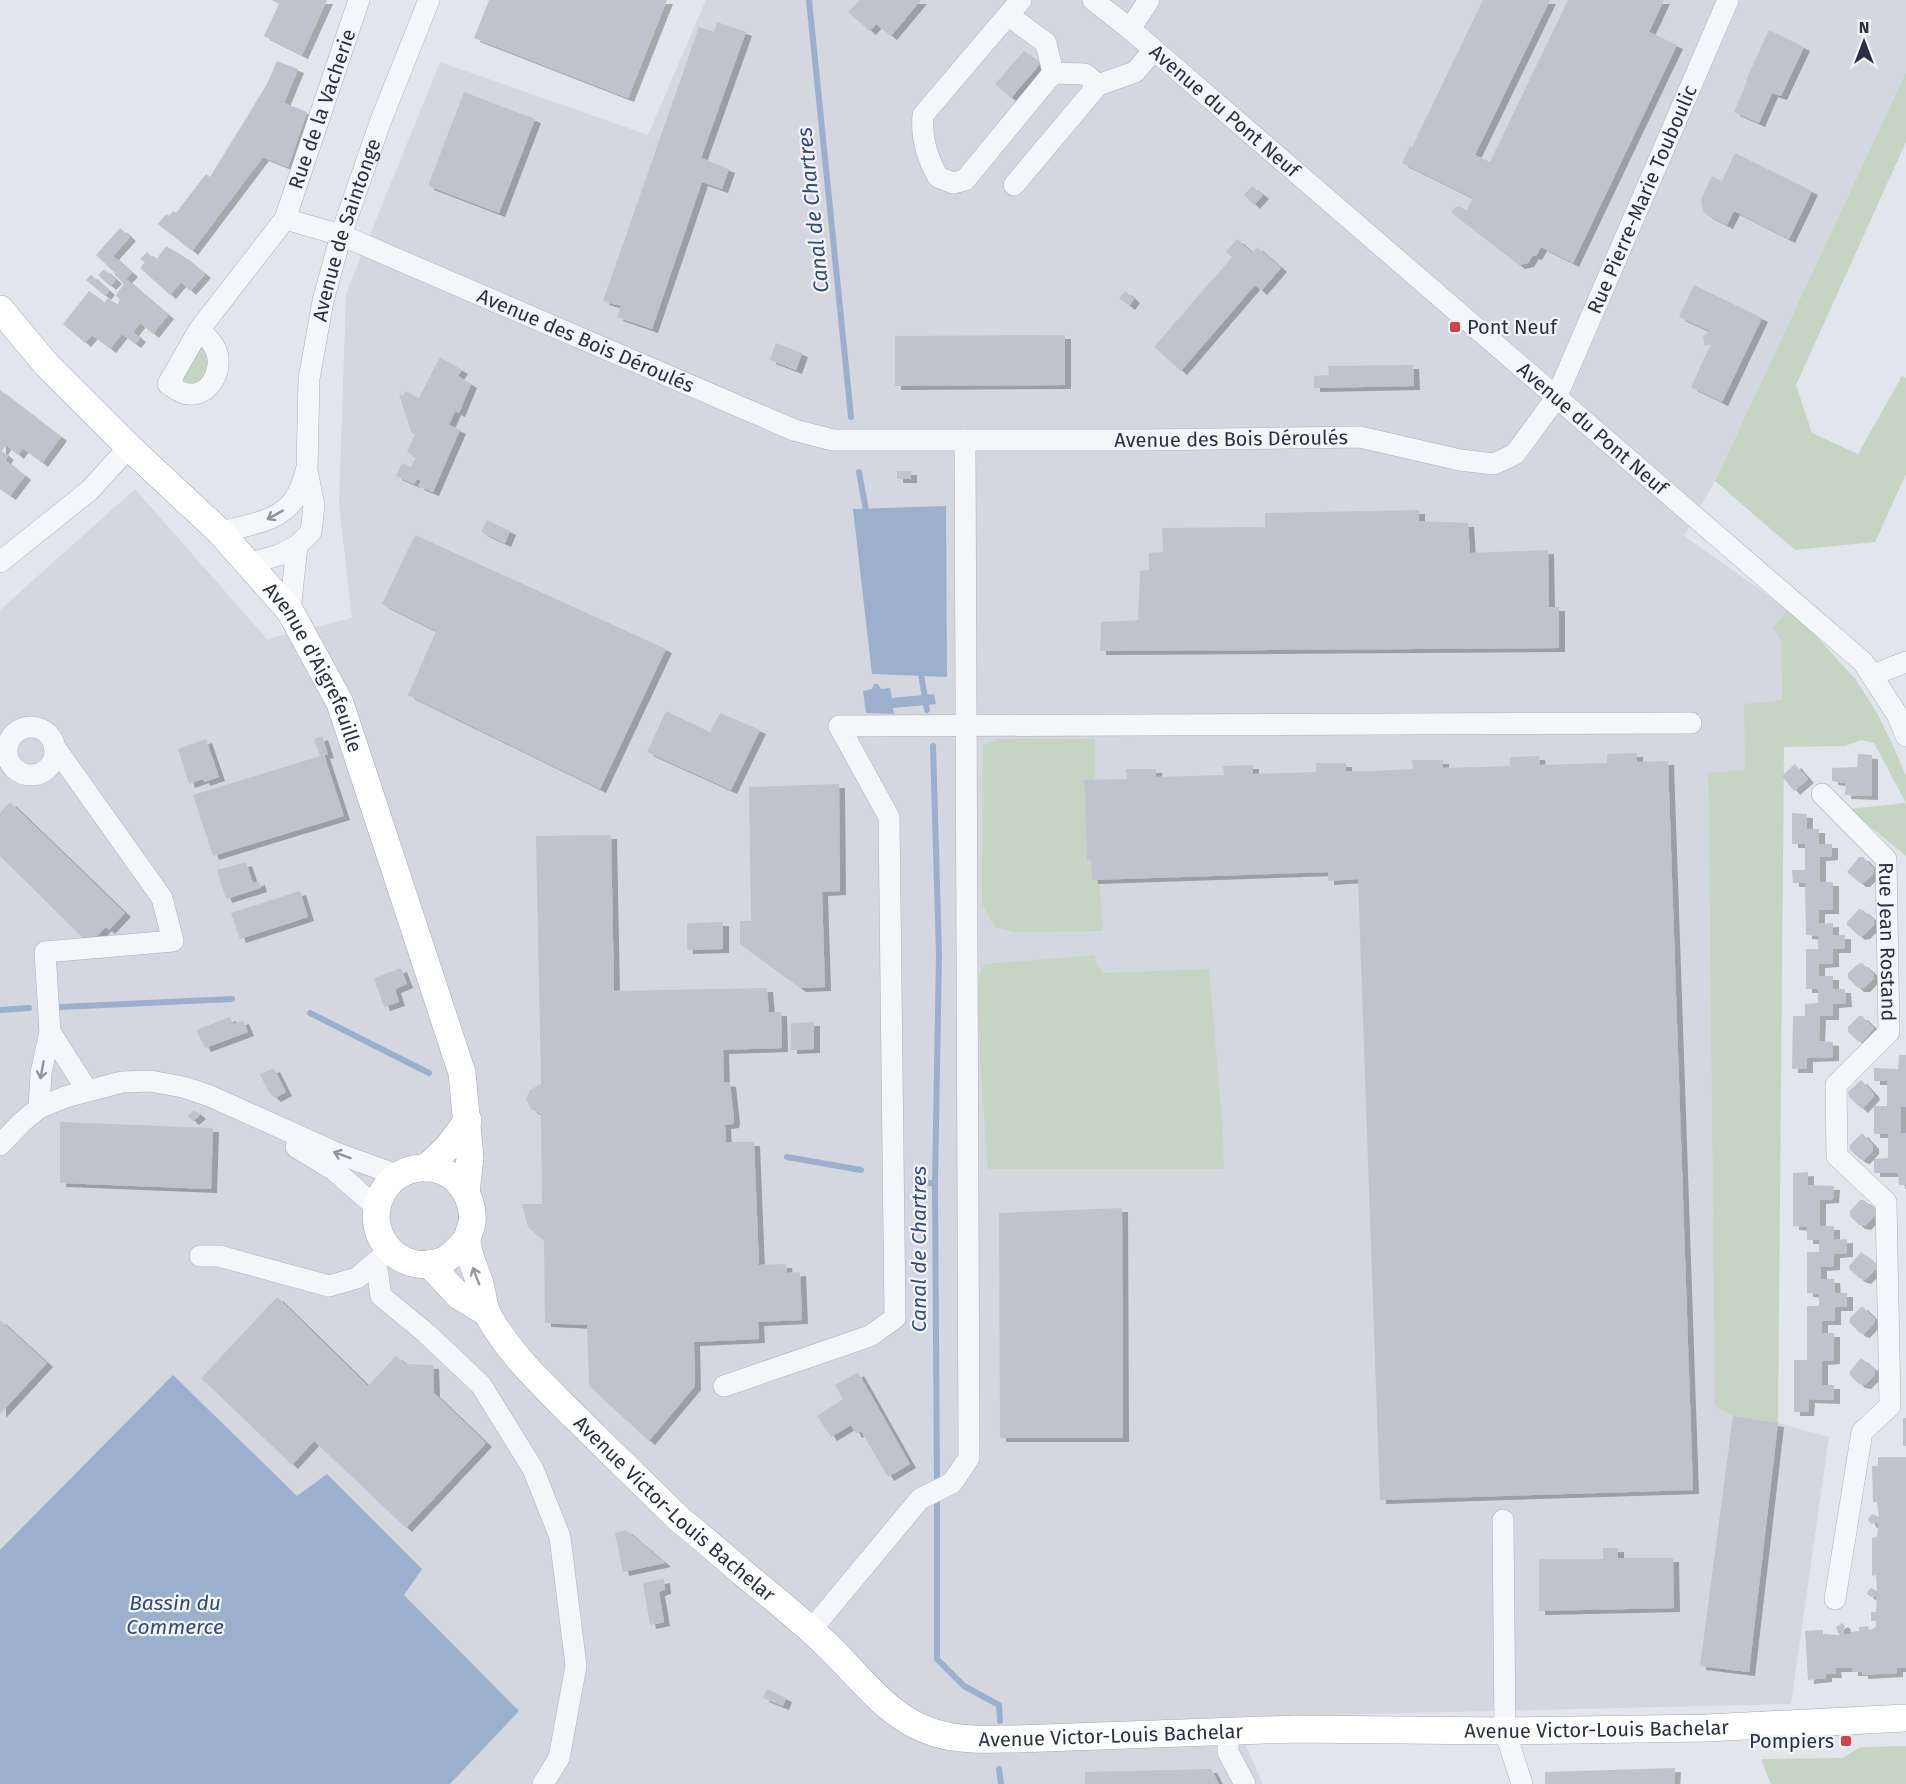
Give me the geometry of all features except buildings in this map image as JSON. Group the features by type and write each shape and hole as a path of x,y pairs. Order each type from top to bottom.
{"main road":[{"name":"Avenue d'Aigrefeuille","path":"0,309 46,364 129,447 220,532 290,611 340,703 462,1073 471,1158 466,1192"},
{"path":"426,1168 447,1148 467,1112"},
{"path":"426,1168 442,1171 456,1179 466,1192 472,1207 472,1224 467,1239 457,1251 444,1260 429,1264 383,1256 384,1244 375,1219 380,1195 397,1175 411,1169 426,1168"},
{"name":"Avenue Victor-Louis Bachelar","path":"467,1239 487,1313 519,1361 671,1512 811,1630 861,1682 898,1714 935,1733 972,1739 1017,1739 1296,1730 1505,1731 1707,1728 1906,1718"},
{"name":"Avenue Victor-Louis Bachelar","path":"429,1264 459,1296 487,1313"}],"street":[{"name":"Rue de la Vacherie","path":"199,330 285,219 359,0"},
{"name":"Avenue de Saintonge","path":"290,611 297,546 311,532 314,506 307,470 309,379 323,301 341,235 381,120 429,0"},
{"name":"Avenue du Pont Neuf","path":"1093,0 1130,29 1863,662 1902,715 1906,736"},
{"path":"1130,29 1149,0"},
{"name":"Rue Pierre-Marie Touboulic","path":"1556,398 1728,0"},
{"path":"1014,8 1046,43 1053,73 965,180 953,183 938,177 929,162 922,130 923,115 1014,8"},
{"path":"1014,185 1098,86 1135,72 1154,50"},
{"path":"1053,73 1085,74 1098,86"},
{"path":"285,219 341,235"},
{"name":"Avenue des Bois Déroulés","path":"341,235 794,430 833,440 1360,436 1460,460 1494,464 1515,454 1556,398"},
{"path":"811,1630 920,1499 951,1483 969,1458 965,440"},
{"path":"0,562 90,490 129,447"},
{"name":"Avenue de Saintonge","path":"220,532 268,520 288,508 298,494 307,470"},
{"path":"248,564 279,555 297,546"},
{"path":"1873,675 1906,662"},
{"path":"724,1386 870,1336 895,1318 889,818 839,726 1691,723"},
{"path":"39,1108 41,1073 50,1027 45,952 173,941 162,898 54,746"},
{"name":"Rue Jean Rostand","path":"1822,794 1886,859 1897,949 1888,1032 1836,1084 1837,1156 1886,1202 1897,1291 1890,1406 1862,1432 1835,1599"},
{"path":"50,1027 87,1090"},
{"path":"0,1145 39,1108 65,1097 122,1082 150,1082 183,1087 210,1096 339,1154 397,1175"},
{"path":"210,1096 334,1170 376,1207"},
{"path":"200,1256 219,1256 329,1286 357,1278 383,1256"},
{"path":"383,1256 381,1296 426,1333 481,1385 533,1469 560,1537 576,1666 559,1758 543,1784"},
{"path":"1503,1520 1505,1731 1522,1784"},
{"path":"1228,1733 1228,1752 1245,1784"}],"shaded area":[{"path":"706,0 1906,0 1906,72 1715,481 1684,536 1788,609 1781,640 1782,701 1746,770 1708,774 1715,1406 1829,1437 1791,1704 1233,1717 1263,1784 0,1784 0,610 135,489 267,639 352,618 339,505 346,294 440,62 648,135"}],"green space":[{"path":"1906,72 1906,142 1796,385 1812,433 1858,454 1902,376 1906,378 1906,474 1875,542 1795,550 1715,481"},
{"path":"202,346 210,356 205,381 187,385 181,376 196,349"},
{"path":"1788,609 1856,680 1877,713 1906,776 1906,803 1874,743 1861,740 1845,746 1784,747 1778,1423 1733,1416 1715,1406 1708,773 1745,770 1744,704 1782,700 1781,640 1773,628"},
{"path":"997,739 1095,739 1095,780 1084,780 1087,859 1091,860 1092,880 1099,880 1103,931 1014,932 995,927 982,904 983,745"},
{"path":"1906,803 1906,856 1849,809"},
{"path":"1095,955 1097,966 1104,973 1209,969 1224,1169 988,1169 977,982 984,964"},
{"path":"1906,1746 1906,1784 1771,1784 1761,1759 1842,1758 1861,1747"}],"water":[{"path":"946,506 947,677 872,674 853,509"},
{"path":"874,684 878,684 881,689 890,688 892,698 934,694 936,704 893,708 894,714 866,713 863,691 872,689"},
{"name":"Bassin du Commerce","path":"173,1375 297,1496 327,1474 422,1569 404,1595 519,1711 450,1784 0,1784 0,1550"}],"waterway":[{"name":"Canal de Chartres","path":"809,0 851,417"},
{"name":"Canal de Chartres","path":"859,472 867,516"},
{"name":"Canal de Chartres","path":"920,668 927,710"},
{"name":"Canal de Chartres","path":"933,746 939,954 935,1184 937,1487"},
{"path":"61,1007 232,999"},
{"path":"0,1010 29,1008"},
{"path":"310,1013 429,1073"},
{"path":"787,1157 861,1170"},
{"path":"920,1181 935,1184"},
{"name":"Canal de Chartres","path":"937,1497 937,1659 964,1686 999,1705 1000,1721"},
{"name":"Canal de Chartres","path":"999,1769 1001,1784"}],"place":[{"name":"Pont Neuf","path":"1455,327"},
{"name":"Pompiers","path":"1846,1741"}]}
